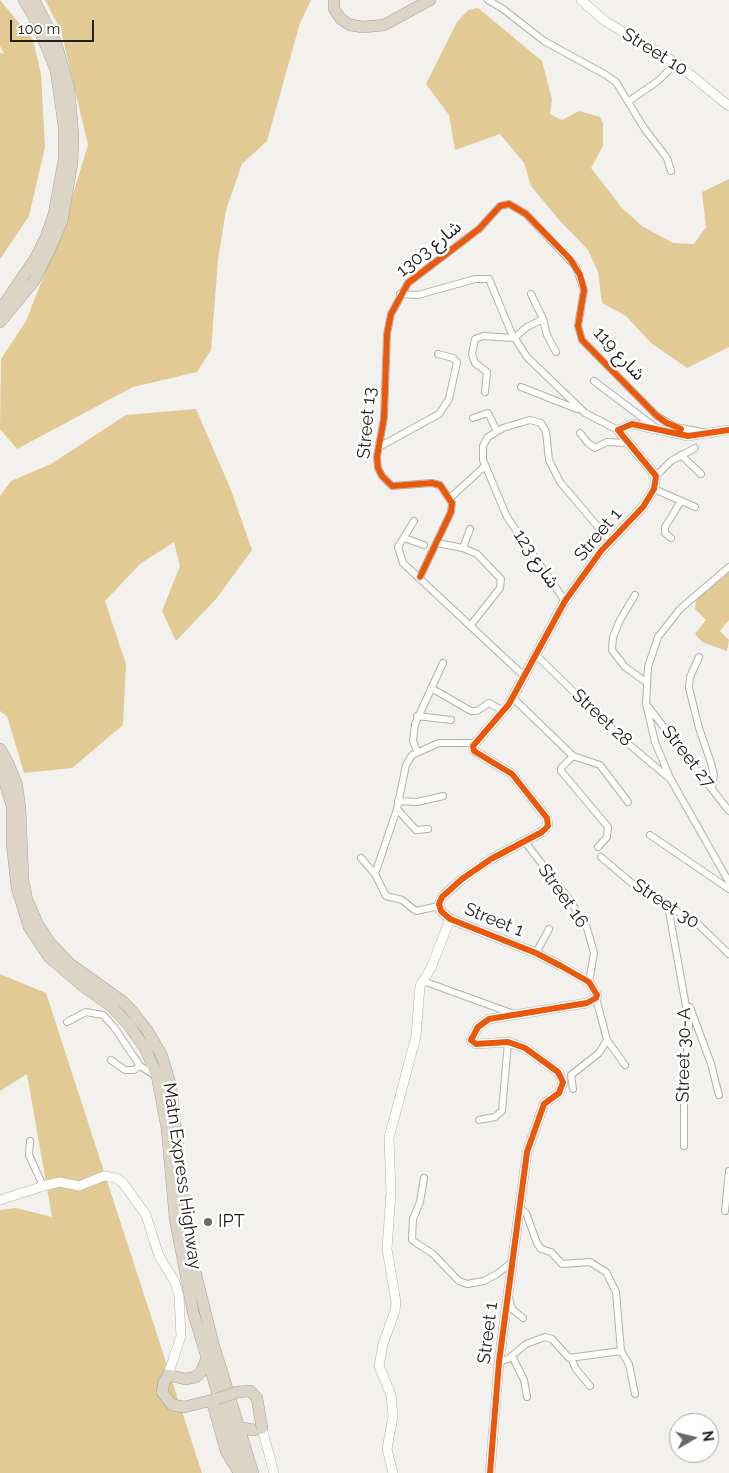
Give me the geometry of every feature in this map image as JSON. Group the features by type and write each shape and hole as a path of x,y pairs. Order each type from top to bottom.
{"highway":[{"path":"16,0 40,30"},
{"path":"0,310 35,259 54,214 60,187 64,127 56,70 40,30 24,0"},
{"path":"334,0 334,9 341,19 359,28 384,24 430,0"},
{"path":"0,322 34,281 49,251 62,221 72,163 73,135 69,88 56,43 37,3"},
{"name":"Matn Express Highway","path":"0,749 8,762 17,786 20,808 23,879 27,900 37,923 50,943 70,964 122,1001 131,1010 147,1030 162,1056 171,1087 185,1211 194,1267 237,1427 253,1473"},
{"name":"Matn Express Highway","path":"0,766 12,806 12,843 17,888 29,927 49,957 83,986 112,1007 128,1024 145,1048 157,1076 164,1112 176,1218 194,1320 241,1473"},
{"path":"206,1360 201,1372 196,1377 185,1378 168,1375 162,1392 164,1396 172,1405 184,1407 237,1392 250,1391 256,1398 258,1429"},
{"path":"214,1400 226,1451 232,1464 241,1473"},
{"path":"237,1427 258,1429"},
{"path":"242,1442 258,1429"}],"street":[{"path":"490,0 544,41 616,82 644,128 667,158 670,171"},
{"name":"Street 10","path":"581,0 604,21 676,63 729,106"},
{"path":"629,102 658,81 676,63"},
{"name":"شارع 119","path":"479,229 503,205 508,204 526,214 562,250 580,275 584,290 578,326 582,340 662,420 675,427 706,433"},
{"name":"شارع 1303","path":"400,294 408,283 479,229"},
{"path":"400,294 426,293 486,278 492,283 514,338 540,371 585,413"},
{"name":"Street 13","path":"400,294 391,314 387,334 384,418 377,457 378,468 392,486 436,484 450,498"},
{"path":"531,294 544,319 547,335 556,352"},
{"path":"485,392 487,372 473,359 473,342 478,336 514,338 527,327 544,319"},
{"path":"379,447 439,414 449,399 457,362 453,358 438,354"},
{"path":"594,381 659,430"},
{"path":"521,387 585,413 618,430 656,476 671,461 695,448"},
{"path":"473,418 488,413 497,431"},
{"path":"420,577 451,512 450,498 485,466 483,446 488,437 497,431 530,420 541,423 546,432 550,460 560,482 610,541"},
{"path":"618,430 632,424 688,436 729,430"},
{"path":"580,433 595,448 608,442 628,443"},
{"path":"681,455 701,474"},
{"name":"شارع 123","path":"485,466 495,484 507,517 565,601"},
{"name":"Street 1","path":"589,982 536,953 450,918 441,912 439,906 442,897 477,868 542,832 548,826 546,818 512,774 474,751 476,742 513,698 565,601 610,541 643,507 654,489 656,476"},
{"path":"654,489 695,507"},
{"path":"672,538 666,534 665,527 681,501"},
{"path":"414,521 398,547 400,559 525,677"},
{"path":"463,548 470,529"},
{"path":"404,538 424,545"},
{"path":"437,543 463,548 477,554 489,564 500,579 501,584 470,626"},
{"path":"729,567 680,609 665,626 652,650 646,682 646,704 655,742 670,778 729,882"},
{"path":"635,595 620,620 613,637 612,650 624,667 646,682"},
{"name":"Street 28","path":"536,655 620,736 670,778"},
{"path":"699,657 690,677 689,688 699,728 714,774 712,789"},
{"path":"417,751 413,736 417,716 443,663"},
{"path":"431,688 470,711 477,711 489,703 504,711"},
{"path":"513,698 573,756 600,765 628,802"},
{"name":"Street 27","path":"646,704 729,811"},
{"path":"417,716 450,720"},
{"path":"375,874 397,809 406,766 417,751 449,742 476,742"},
{"path":"573,756 561,768 561,771 608,827 607,837 598,847"},
{"path":"398,802 417,802 443,796"},
{"path":"397,809 416,830 428,829"},
{"path":"650,835 729,889"},
{"name":"Street 16","path":"524,842 569,899 587,928 594,953 589,982"},
{"name":"Street 30","path":"601,857 634,885 699,925 729,954"},
{"path":"361,858 375,874 383,894 402,900 416,912 439,906"},
{"name":"Street 30-A","path":"668,906 689,1023 684,1092 684,1146"},
{"path":"393,1473 387,1449 393,1416 391,1395 379,1366 396,1302 387,1249 392,1192 389,1138 416,1036 419,992 450,918"},
{"path":"536,953 549,929"},
{"path":"423,981 514,1014"},
{"path":"589,982 596,990 596,998 607,1040 626,1065"},
{"path":"684,992 711,1064 719,1095"},
{"name":"Street 1","path":"490,1473 499,1362 527,1152 538,1116 544,1104 559,1093 563,1082 554,1068 525,1048 508,1042 476,1044 471,1040 474,1032 482,1023 514,1014 587,1003 596,998"},
{"path":"67,1022 86,1012 102,1016 114,1027 140,1066 157,1076"},
{"path":"573,1088 571,1075 599,1053 607,1040"},
{"path":"479,1120 495,1117 502,1111 508,1042"},
{"path":"111,1060 125,1070 134,1070 140,1066"},
{"path":"30,1141 28,1155 43,1186"},
{"path":"725,1211 729,1171"},
{"path":"0,1200 60,1182 79,1186 104,1176 110,1176 123,1183 144,1210 159,1256 174,1282 179,1296 181,1336 168,1375"},
{"path":"424,1178 420,1202 413,1219 412,1240 433,1254 458,1281 467,1284 484,1280 497,1274 512,1262"},
{"path":"519,1208 526,1213 536,1244 541,1249 551,1252 562,1264 590,1262 606,1272 617,1298 621,1351 629,1364 635,1394"},
{"path":"508,1292 512,1308 523,1318"},
{"path":"499,1362 512,1356 526,1344 544,1337 552,1339 571,1358 576,1369 590,1386"},
{"path":"571,1358 621,1351"},
{"path":"512,1356 524,1380 527,1397"},
{"path":"258,1429 274,1473"}],"shaded area":[{"path":"0,0 33,40 41,74 45,147 29,216 0,259 0,53 4,54 0,46"},
{"path":"45,0 311,0 300,23 267,141 242,164 226,210 218,260 211,350 197,372 133,387 17,449 0,429 1,359 26,321 64,224 88,145 61,31"},
{"path":"478,8 542,61 552,99 550,114 562,120 579,111 600,117 603,123 603,146 591,168 622,208 642,226 673,243 694,244 706,227 702,192 729,179 729,347 687,368 651,343 626,316 602,303 598,272 588,250 560,221 531,186 524,163 500,134 455,150 449,115 426,84 457,22 468,10"},
{"path":"196,409 231,490 252,550 216,599 176,641 162,611 180,566 174,542 140,564 105,601 126,664 123,725 72,768 24,773 7,716 0,711 0,496 11,481 51,464 126,415"},
{"path":"729,572 729,620 720,631 729,640 727,651 702,642 695,634 706,620 695,609 696,600"},
{"path":"0,974 46,993 202,1473 0,1473 0,1210 16,1208 52,1217 27,1074 0,1091"}],"cycle path":[{"path":"420,577 451,512 452,503 440,485 432,483 392,486 382,476 378,468 377,457 384,418 387,334 391,314 408,283 479,229 500,206 509,204 526,214 570,259 580,275 584,290 578,326 582,340 657,416 681,429"},
{"path":"490,1473 499,1362 527,1152 544,1104 559,1093 563,1082 558,1072 525,1048 508,1042 476,1044 471,1040 478,1027 489,1019 587,1003 596,998 597,995 589,982 561,966 536,953 450,919 441,911 439,904 442,897 462,879 491,859 542,832 548,826 547,818 512,774 474,751 473,746 509,704 565,601 601,551 643,507 654,489 656,476 618,430 632,424 688,436 729,430"}],"place":[{"name":"IPT","path":"208,1222"}]}
